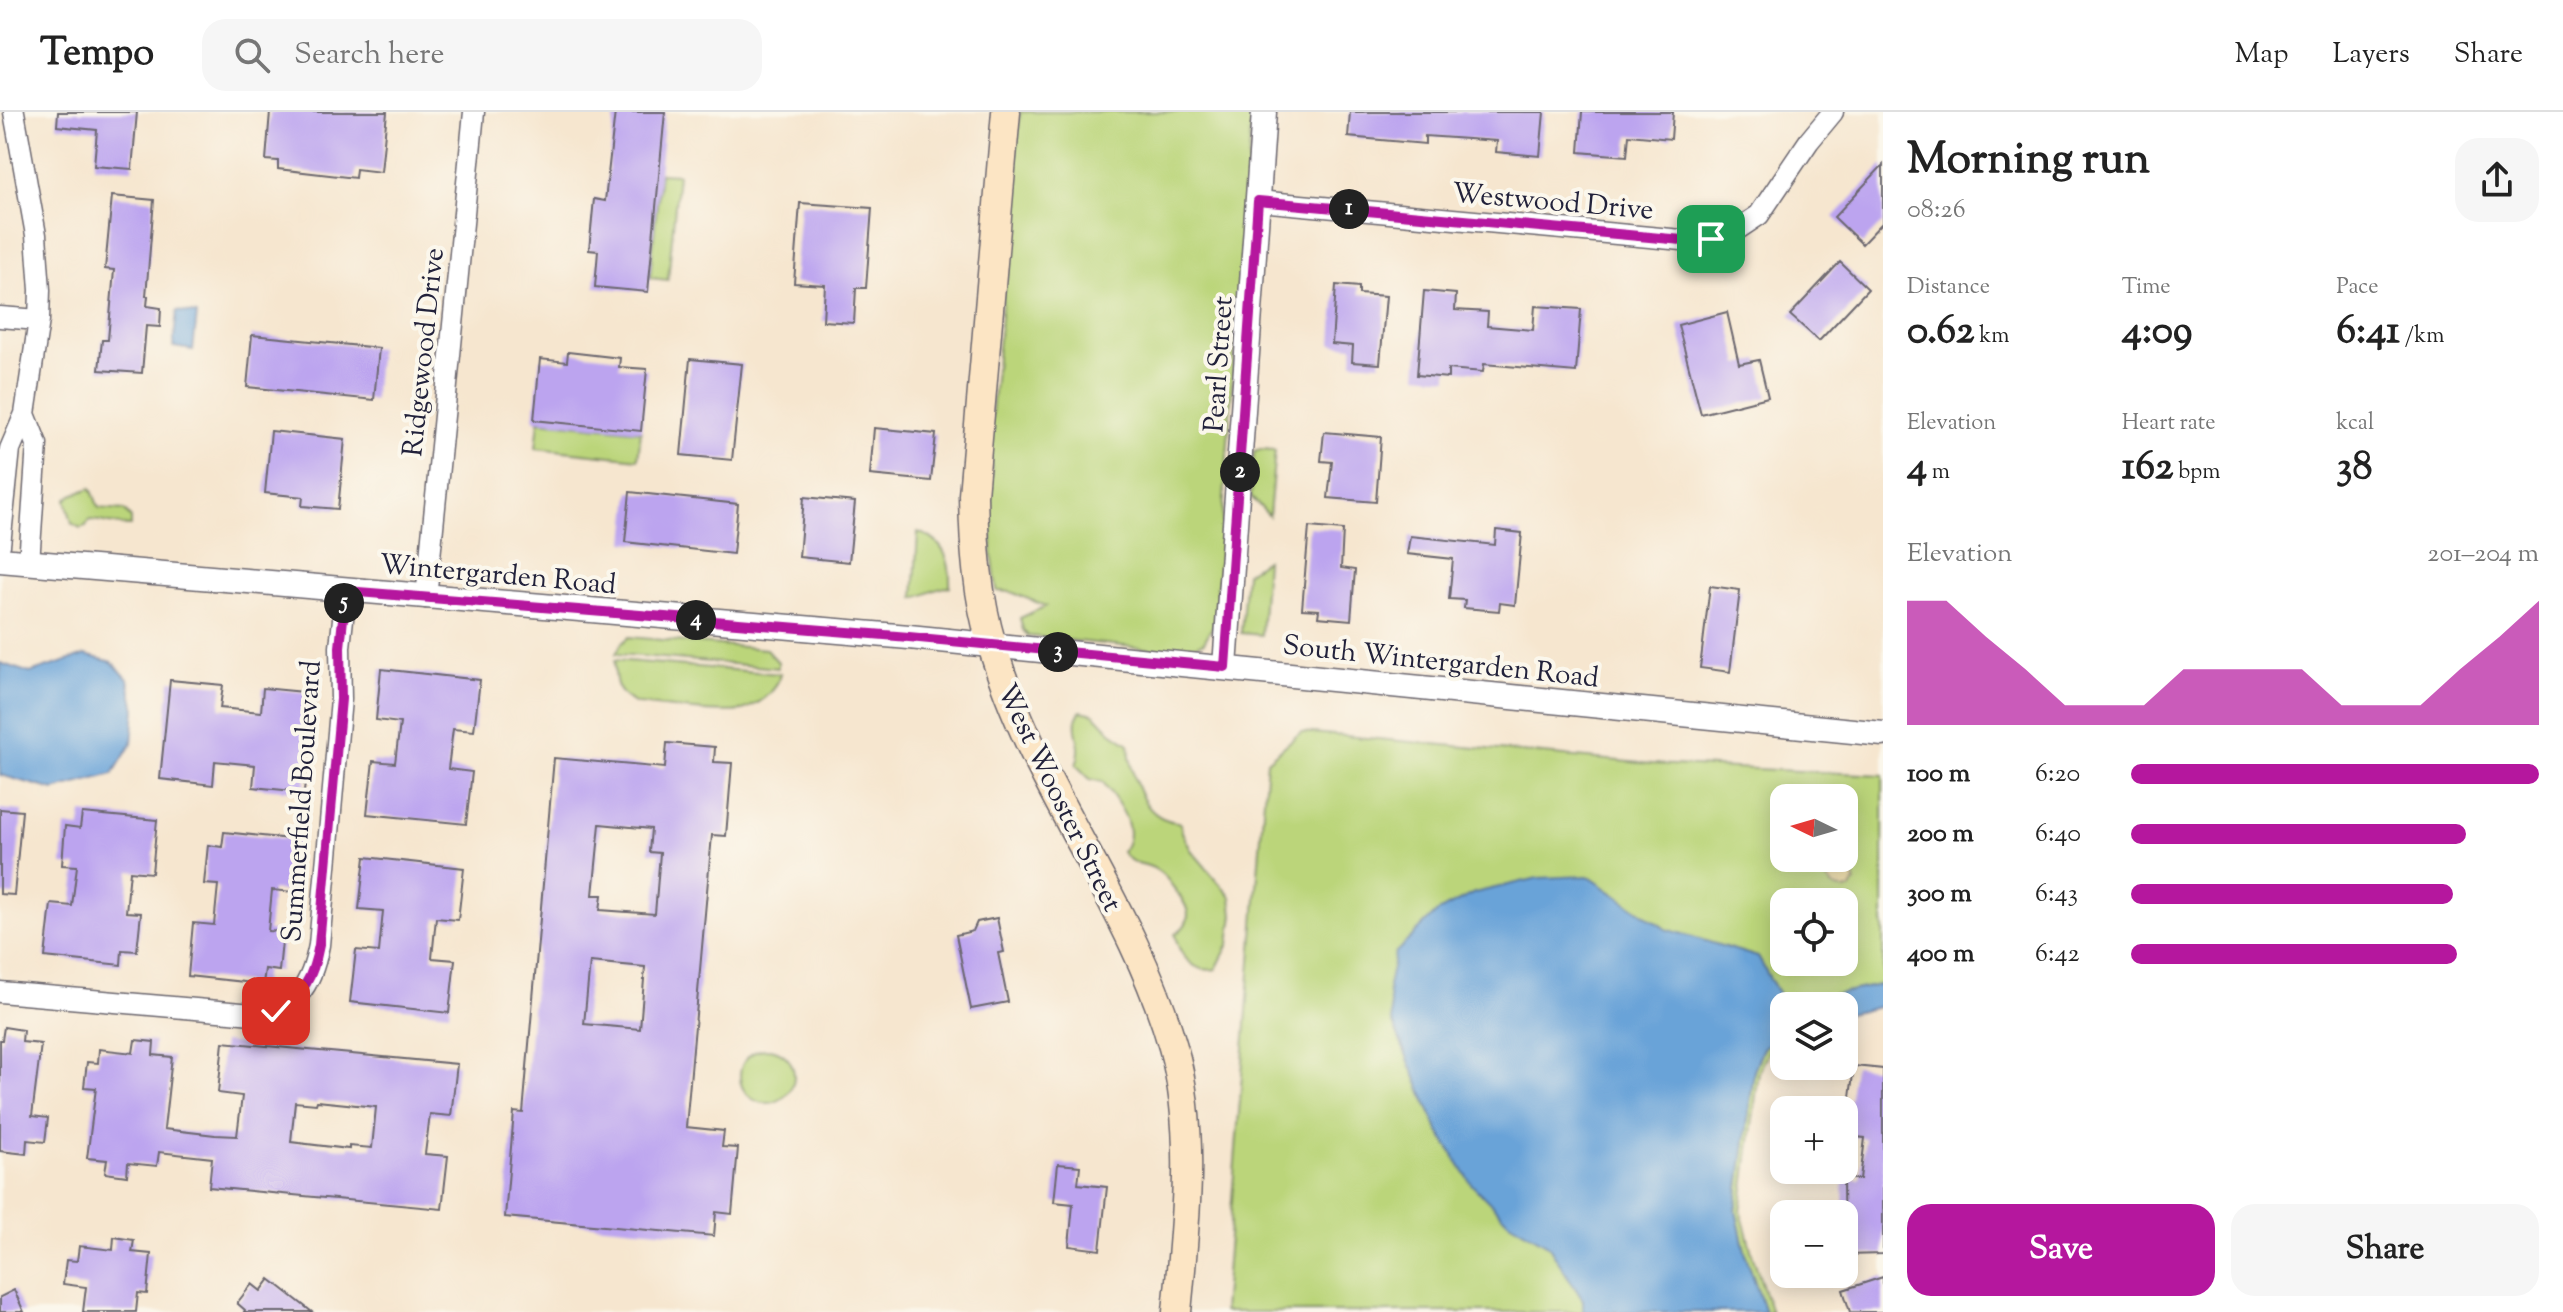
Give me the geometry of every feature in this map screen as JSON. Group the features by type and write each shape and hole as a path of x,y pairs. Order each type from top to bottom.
{"main road":[{"name":"West Wooster Street","path":"1006,112 973,495 974,549 980,592 992,645 1013,702 1050,785 1135,947 1173,1049 1187,1139 1186,1209 1177,1312"}],"street":[{"path":"0,545 10,449 25,414 39,320 40,290 36,235 14,112"},
{"name":"Ridgewood Drive","path":"426,598 474,112"},
{"name":"Pearl Street","path":"1225,667 1264,112"},
{"name":"Westwood Drive","path":"1258,201 1693,241 1711,239 1729,235 1759,215 1809,141 1833,112"},
{"path":"0,317 39,320"},
{"path":"25,414 37,444 29,563"},
{"name":"Wintergarden Road","path":"0,560 992,645"},
{"name":"Summerfield Boulevard","path":"0,992 253,1014 276,1011 294,1000 307,984 319,945 341,699 340,647 346,591"},
{"name":"South Wintergarden Road","path":"992,645 1883,734"}],"green space":[{"path":"1020,112 1252,112 1215,622 1204,642 1181,652 1028,636 1020,618 1046,606 1011,592 997,591 992,554 991,422"},
{"path":"660,173 678,174 668,280 650,278"},
{"path":"539,421 641,431 638,459 536,448"},
{"path":"1275,450 1269,516 1251,497 1254,451"},
{"path":"91,488 99,508 124,510 131,518 131,526 89,520 86,526 80,528 72,523 66,500"},
{"path":"918,532 935,541 944,553 950,587 914,598"},
{"path":"1266,560 1261,635 1241,633 1246,573"},
{"path":"629,637 766,649 778,662 778,668 616,654"},
{"path":"615,660 780,674 770,693 753,706 730,712 704,711 637,704 630,700 618,686"},
{"path":"1081,711 1094,714 1111,732 1129,744 1134,777 1143,799 1158,815 1180,823 1191,850 1231,897 1233,915 1229,944 1216,969 1200,968 1183,955 1175,934 1182,929 1188,917 1182,899 1160,873 1130,860 1122,852 1129,834 1125,816 1103,782 1090,779 1076,765 1079,749 1076,723"},
{"path":"1301,732 1652,764 1883,775 1883,984 1846,992 1778,992 1758,957 1666,929 1588,876 1392,1021 1438,1130 1472,1185 1509,1222 1548,1245 1583,1300 1583,1312 1223,1312 1267,761"},
{"path":"1770,1041 1770,1050 1759,1072 1741,1211 1771,1312 1765,1312 1746,1256 1736,1211 1754,1071 1763,1048"},
{"path":"767,1049 786,1057 794,1076 786,1095 767,1103 748,1095 740,1076 748,1057"}],"sand":[{"path":"1828,872 1851,872 1855,882 1851,888 1836,888 1826,877"}],"water":[{"path":"177,311 197,314 193,350 173,347"},
{"path":"85,655 112,662 128,679 135,709 132,743 113,774 54,790 0,775 0,663 30,673"},
{"path":"1588,876 1666,929 1758,957 1778,992 1770,992 1770,1041 1763,1048 1754,1071 1736,1211 1746,1256 1765,1312 1583,1312 1583,1300 1548,1245 1509,1222 1472,1185 1438,1130 1392,1021 1388,986 1395,953 1436,913 1474,893 1538,878"},
{"path":"1883,984 1883,1006 1858,1012 1858,992 1846,992"}],"building":[{"path":"58,112 137,112 132,169 94,166 97,130 57,126"},
{"path":"270,112 387,112 381,172 356,169 355,178 278,169 278,161 266,160"},
{"path":"615,112 665,112 648,292 595,287 598,251 589,250 594,199 605,201"},
{"path":"1350,112 1544,112 1540,156 1496,152 1497,141 1425,136 1425,144 1348,137"},
{"path":"1582,112 1673,112 1671,139 1629,135 1627,156 1579,152"},
{"path":"1883,165 1883,222 1862,244 1834,217"},
{"path":"112,196 154,200 146,296 147,306 161,308 160,327 146,326 142,373 99,370 102,340 108,340 114,270 105,269"},
{"path":"800,203 872,208 866,288 856,288 854,323 823,321 825,285 794,283"},
{"path":"1840,262 1868,289 1819,341 1790,315"},
{"path":"1336,285 1359,287 1359,294 1386,296 1380,364 1352,362 1353,346 1332,344"},
{"path":"1424,291 1456,294 1455,310 1488,312 1487,326 1533,330 1535,306 1581,309 1576,372 1484,364 1483,372 1448,369 1448,378 1417,375"},
{"path":"1727,312 1739,364 1759,360 1768,397 1701,414 1678,325"},
{"path":"252,335 379,348 374,400 247,387"},
{"path":"568,352 620,358 619,367 647,369 641,431 534,420 540,359 567,362"},
{"path":"690,359 742,364 732,460 681,455"},
{"path":"874,428 936,434 931,481 870,475"},
{"path":"271,431 345,439 338,509 302,506 303,497 265,493"},
{"path":"1324,432 1381,437 1376,502 1328,498 1332,462 1321,461"},
{"path":"630,492 738,504 733,554 625,542"},
{"path":"804,497 855,502 849,562 799,557"},
{"path":"1309,527 1343,530 1341,568 1355,570 1351,620 1318,617 1319,610 1302,609"},
{"path":"1496,530 1522,533 1515,605 1500,603 1499,611 1464,608 1465,600 1449,599 1453,559 1407,554 1410,536 1495,545"},
{"path":"1710,586 1740,590 1730,672 1700,668"},
{"path":"381,669 480,680 474,731 453,729 448,769 472,772 466,824 367,814 373,761 395,763 400,723 376,720"},
{"path":"170,680 223,685 220,708 261,712 263,688 314,693 304,792 253,787 255,765 215,761 213,785 160,779"},
{"path":"667,743 715,747 714,762 732,763 726,836 712,835 686,1127 724,1131 722,1147 738,1148 732,1214 716,1212 714,1236 505,1217 514,1112 523,1113 554,758 665,768","holes":["600,824 651,829 649,852 660,853 655,914 600,910 602,895 593,895","590,962 645,967 640,1029 584,1024"]},
{"path":"0,809 22,811 14,895 0,894"},
{"path":"82,813 157,820 152,873 130,871 126,912 141,913 137,951 122,950 121,965 45,957 51,904 72,906 77,866 62,865 65,826 80,828"},
{"path":"224,832 299,840 294,892 272,890 268,931 283,932 279,971 265,969 263,984 188,976 193,923 214,925 218,885 204,884 208,845 222,847"},
{"path":"365,857 464,868 458,920 436,918 432,958 455,960 449,1013 350,1002 356,950 379,952 383,911 359,909"},
{"path":"997,918 1004,952 998,953 1008,1002 971,1009 956,935 973,931 977,922"},
{"path":"4,1027 23,1030 22,1042 41,1044 32,1116 48,1118 45,1142 27,1140 26,1154 0,1151 0,1040"},
{"path":"135,1040 154,1042 153,1055 172,1057 164,1129 237,1136 242,1096 218,1093 223,1042 457,1064 451,1116 430,1114 425,1154 448,1156 442,1209 209,1187 212,1158 159,1152 157,1166 128,1163 127,1176 105,1173 107,1160 87,1158 96,1088 84,1087 87,1062 98,1063 99,1049 133,1053","holes":["295,1102 376,1107 372,1148 349,1146 349,1149 291,1142"]},
{"path":"1858,1066 1883,1069 1883,1254 1858,1255 1858,1200 1843,1200 1843,1184 1858,1184 1860,1179 1865,1138 1858,1137 1858,1096 1850,1096 1852,1080 1858,1080"},
{"path":"1058,1164 1080,1166 1078,1184 1107,1187 1100,1250 1069,1246 1073,1204 1054,1202"},
{"path":"114,1237 134,1240 132,1252 151,1254 147,1294 138,1293 136,1312 83,1312 86,1287 63,1284 66,1260 77,1261 79,1246 113,1250"},
{"path":"1883,1277 1883,1312 1850,1312 1843,1290 1858,1288 1858,1285"},
{"path":"270,1279 312,1312 244,1312 237,1303 252,1284 261,1291"},
{"path":"14,1290 24,1312 0,1312 0,1297"}],"route":[{"path":"276,1011 294,1000 307,984 319,945 341,699 340,647 346,591 909,637 1225,667 1258,201 1693,241 1711,239"}]}
